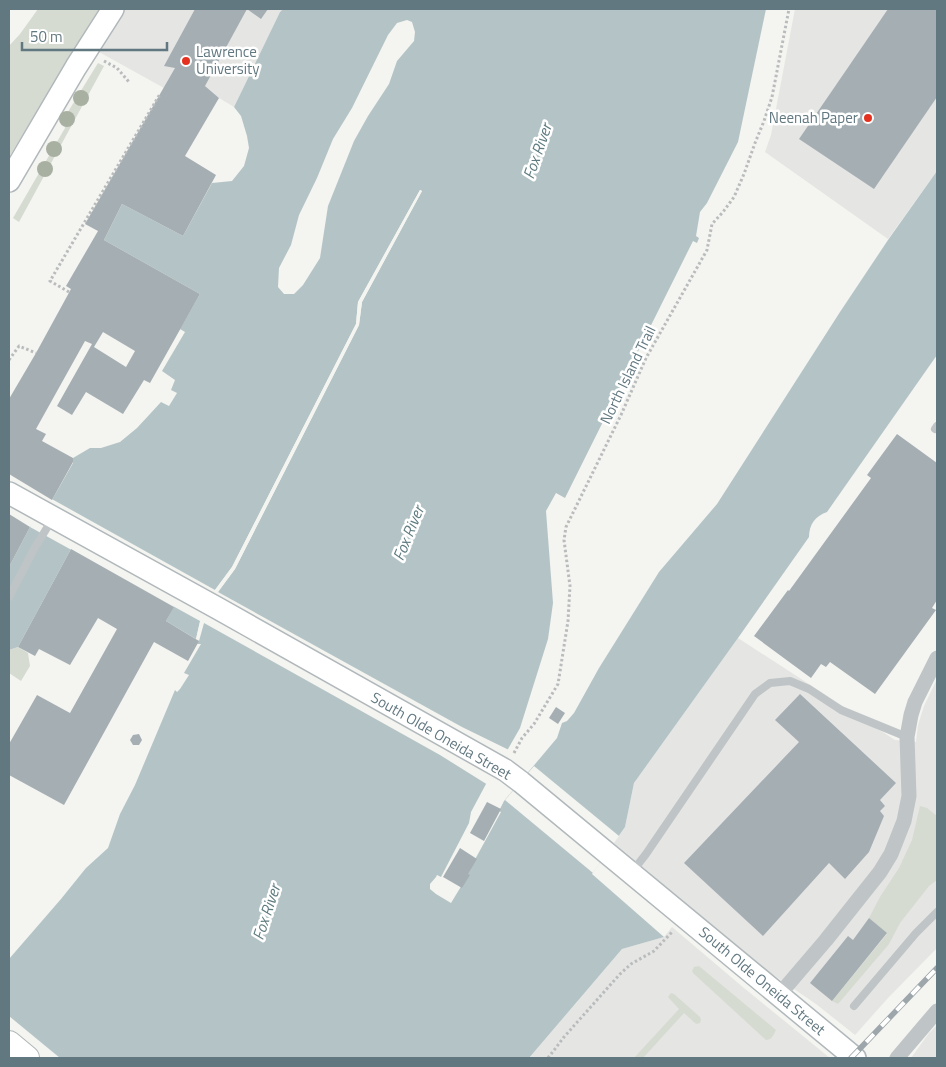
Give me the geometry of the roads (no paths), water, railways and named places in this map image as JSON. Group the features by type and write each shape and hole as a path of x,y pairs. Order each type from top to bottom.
{"main road":[{"path":"9,1044 27,1058"}],"street":[{"path":"9,181 76,67 113,9"},
{"name":"South Olde Oneida Street","path":"9,493 219,609 444,737 506,761 521,782 855,1058"},
{"path":"779,995 826,940 880,872 891,854 904,821 909,796 907,737 911,715 915,702 937,658"},
{"path":"897,1058 937,1012"}],"lane":[{"path":"9,597 34,549 46,514"},
{"path":"631,874 755,694 770,683 790,681 809,689 841,710 907,737"},
{"path":"854,1006 916,933 937,912"}],"water":[{"name":"Fox River","path":"283,9 766,9 738,142 707,203 700,212 696,236 699,238 697,243 693,241 565,498 556,493 546,511 553,603 548,639 520,728 471,812 469,823 441,877 437,875 430,884 430,889 451,903 501,812 499,811 504,801 557,738 562,723 567,721 574,713 599,668 659,572 717,504 840,312 937,171 937,355 827,512 819,516 814,522 810,529 809,537 634,783 625,827 592,874 664,937 622,949 529,1058 9,1058 9,959 86,868 108,848 120,814 135,785 175,690 177,692 180,689 189,675 184,673 201,644 197,644 212,600 235,569 359,325 362,302 422,191 420,190 358,302 356,324 232,567 209,598 196,639 166,621 174,606 71,549 18,647 9,650 9,567 30,527 52,500 73,463 73,458 90,448 101,448 120,442 137,428 161,402 169,406 177,393 171,390 175,380 162,371 185,332 180,329 200,294 104,240 122,204 183,236 212,183 232,181 244,166 249,148 247,136 241,116 234,107","holes":["407,20 412,22 415,32 414,41 397,61 389,84 354,141 328,206 320,258 303,285 294,294 284,294 278,287 279,268 291,245 299,215 333,139 352,108 388,35 397,23"]}],"railway":[{"path":"851,1058 937,968"}],"place":[{"name":"Lawrence University","path":"186,61"},
{"name":"Neenah Paper","path":"868,118"}]}
